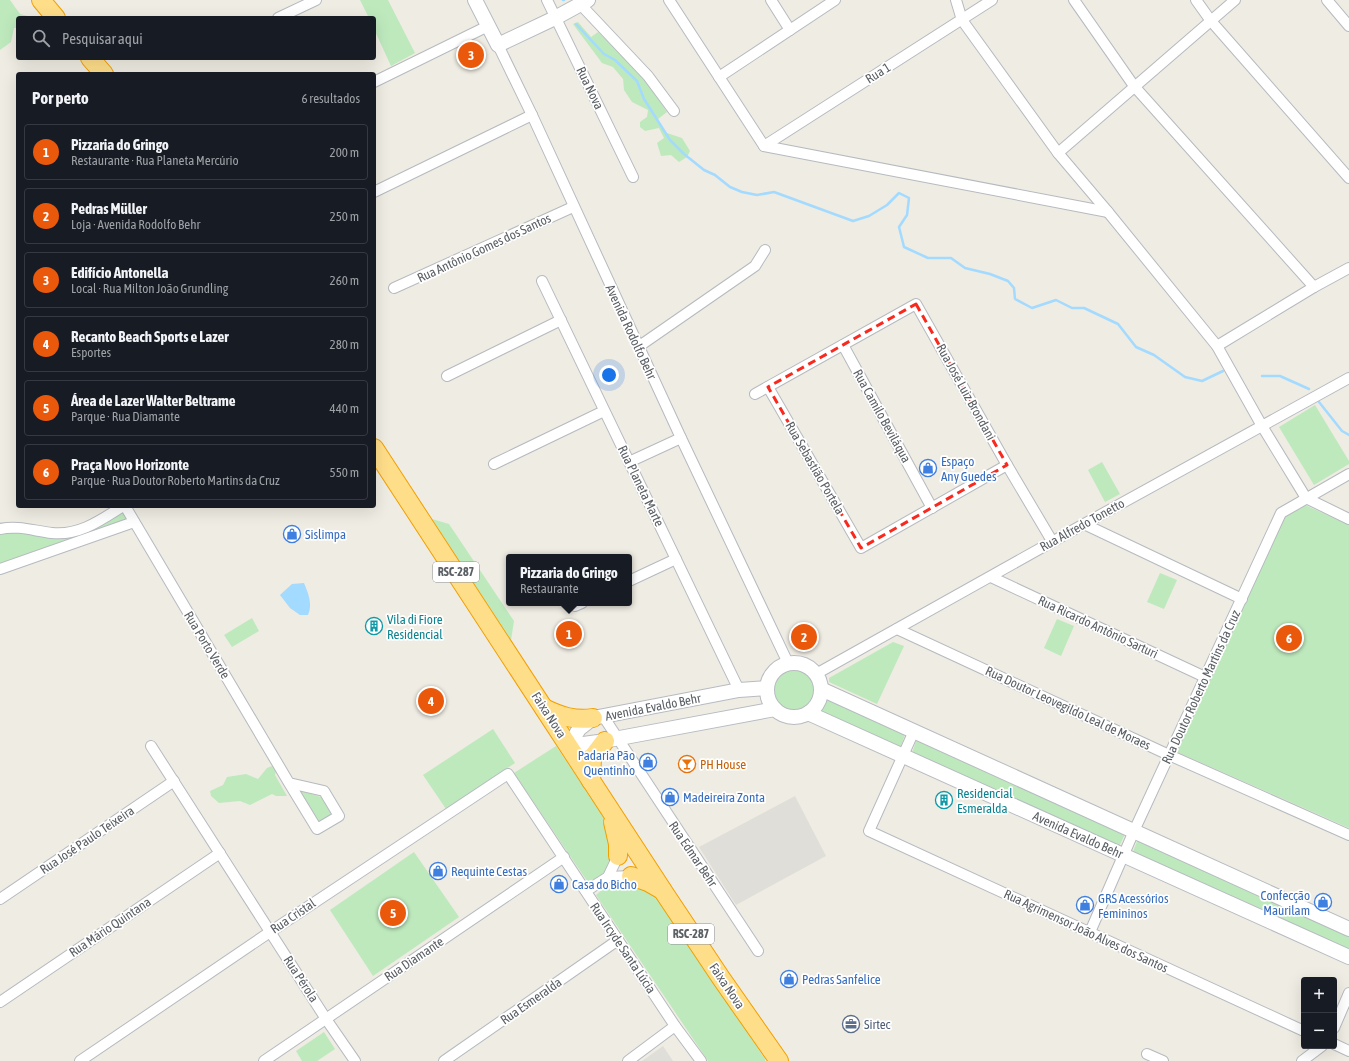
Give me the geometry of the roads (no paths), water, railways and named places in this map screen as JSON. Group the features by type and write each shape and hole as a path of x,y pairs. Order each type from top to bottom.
{"highway":[{"path":"41,0 54,16"},
{"path":"92,60 102,72"},
{"name":"Faixa Nova","path":"376,451 662,890 777,1060"},
{"path":"544,708 562,716 582,720 598,717"},
{"path":"591,781 592,758 611,740"},
{"path":"611,811 616,833 618,856"},
{"path":"631,876 648,882 662,890"}],"street":[{"path":"282,16 316,0"},
{"name":"Avenida Rodolfo Behr","path":"476,0 532,115 680,438 788,663"},
{"name":"Rua Nova","path":"548,0 555,18 633,176"},
{"path":"669,0 764,146 1108,212"},
{"path":"771,0 790,30"},
{"path":"719,77 835,0"},
{"path":"956,0 962,20 1058,153 1217,346 1242,392 1306,498 1349,519"},
{"name":"Rua 1","path":"764,146 992,0"},
{"path":"1074,0 1134,86 1314,287"},
{"path":"1196,0 1211,21 1349,178"},
{"path":"1058,153 1234,0"},
{"path":"1326,0 1349,26"},
{"path":"498,45 555,18 584,2 648,76 674,111"},
{"path":"376,81 488,26"},
{"path":"376,191 532,115"},
{"name":"Rua Antônio Gomes dos Santos","path":"394,288 573,207"},
{"path":"638,348 755,266 765,250"},
{"path":"1217,346 1314,287 1349,268"},
{"name":"Rua Planeta Marte","path":"542,281 739,690"},
{"name":"Rua José Luiz Brondani","path":"843,345 916,304 1007,465 1052,541"},
{"path":"447,376 561,320"},
{"path":"755,394 843,345"},
{"name":"Rua Camilo Beviláqua","path":"843,345 932,508"},
{"name":"Rua Alfredo Tonetto","path":"816,674 991,577 1052,541 1349,378"},
{"name":"Rua Sebastião Portela","path":"768,387 861,548 932,508"},
{"path":"494,464 604,410"},
{"path":"629,462 680,438"},
{"path":"932,508 1007,465"},
{"name":"Rua Doutor Roberto Martins da Cruz","path":"1090,932 1123,855 1282,513 1349,474"},
{"path":"0,529 22,528 53,533 68,533 83,529 120,508"},
{"name":"Rua Porto Verde","path":"125,508 289,783 317,829 339,816 324,790 289,783"},
{"path":"0,570 134,522"},
{"path":"1084,524 1242,599"},
{"path":"632,580 676,559"},
{"name":"Rua Ricardo Antônio Sarturi","path":"991,577 1205,677"},
{"name":"Rua Doutor Leovegildo Leal de Moraes","path":"897,629 1169,755 1349,835"},
{"path":"788,663 798,663 808,667 816,674 820,681 820,698 815,707 808,713 796,717 785,715 775,709 769,700 767,688 770,677 778,668 788,663"},
{"name":"Avenida Evaldo Behr","path":"569,746 579,729 598,717 739,690 767,688"},
{"name":"Avenida Evaldo Behr","path":"821,689 1349,929"},
{"name":"Avenida Evaldo Behr","path":"569,746 611,740 775,709"},
{"name":"Avenida Evaldo Behr","path":"808,713 1349,957"},
{"name":"Rua Edmar Behr","path":"598,717 611,740 758,951"},
{"path":"903,756 914,731"},
{"name":"Rua Pérola","path":"152,746 326,1019 355,1061"},
{"name":"Rua Agrimensor João Alves dos Santos","path":"903,756 869,831 1301,1030"},
{"name":"Rua Ircyde Santa Lúcia","path":"508,774 675,1026 701,1061"},
{"name":"Rua Cristal","path":"80,1061 270,932 508,774"},
{"name":"Rua José Paulo Teixeira","path":"0,900 174,781"},
{"path":"586,891 608,878 631,876 638,870 640,856 632,852 626,852 618,856 608,878"},
{"name":"Rua Mário Quintana","path":"0,1002 220,853"},
{"name":"Rua Diamante","path":"264,1061 564,858"},
{"name":"Rua Esmeralda","path":"444,1061 618,940"},
{"path":"1337,1021 1349,994"},
{"path":"628,1061 675,1026"},
{"path":"1337,1045 1349,1051"},
{"path":"1302,1061 1318,1049"},
{"path":"1147,1054 1163,1061"}],"water":[{"path":"304,583 310,607 308,615 300,615 290,608 280,595 292,584"}],"waterway":[{"path":"576,24 604,54 615,60 637,81 644,99 670,140 684,154 704,170 715,175 730,187 742,192 757,195 774,192 853,221 869,216 887,205 899,193 909,198 907,215 899,227 904,247 928,258 951,258 965,268 990,274 1008,281 1014,288 1015,299 1032,308 1056,300 1072,308 1084,308 1118,324 1136,347 1154,355 1185,377 1202,381 1223,371"},
{"path":"1262,376 1280,376 1309,389"},
{"path":"1319,402 1342,431 1349,435"}],"place":[{"name":"Edifício Antonella","path":"471,55"},
{"name":"Espaço Any Guedes","path":"928,468"},
{"name":"Sislimpa","path":"292,534"},
{"name":"Vila di Fiore Residencial","path":"374,626"},
{"name":"Pizzaria do Gringo","path":"569,634"},
{"name":"Pedras Müller","path":"804,637"},
{"name":"Praça Novo Horizonte","path":"1289,638"},
{"name":"Recanto Beach Sports e Lazer","path":"431,701"},
{"name":"Padaria Pão Quentinho","path":"648,762"},
{"name":"PH House","path":"687,764"},
{"name":"Madeireira Zonta","path":"670,797"},
{"name":"Residencial Esmeralda","path":"944,800"},
{"name":"Requinte Cestas","path":"438,871"},
{"name":"Casa do Bicho","path":"559,884"},
{"name":"Confecção Maurilam","path":"1323,902"},
{"name":"GRS Acessórios Femininos","path":"1085,905"},
{"name":"Área de Lazer Walter Beltrame","path":"393,913"},
{"name":"Pedras Sanfelice","path":"789,979"},
{"name":"Sirtec","path":"851,1024"}]}
